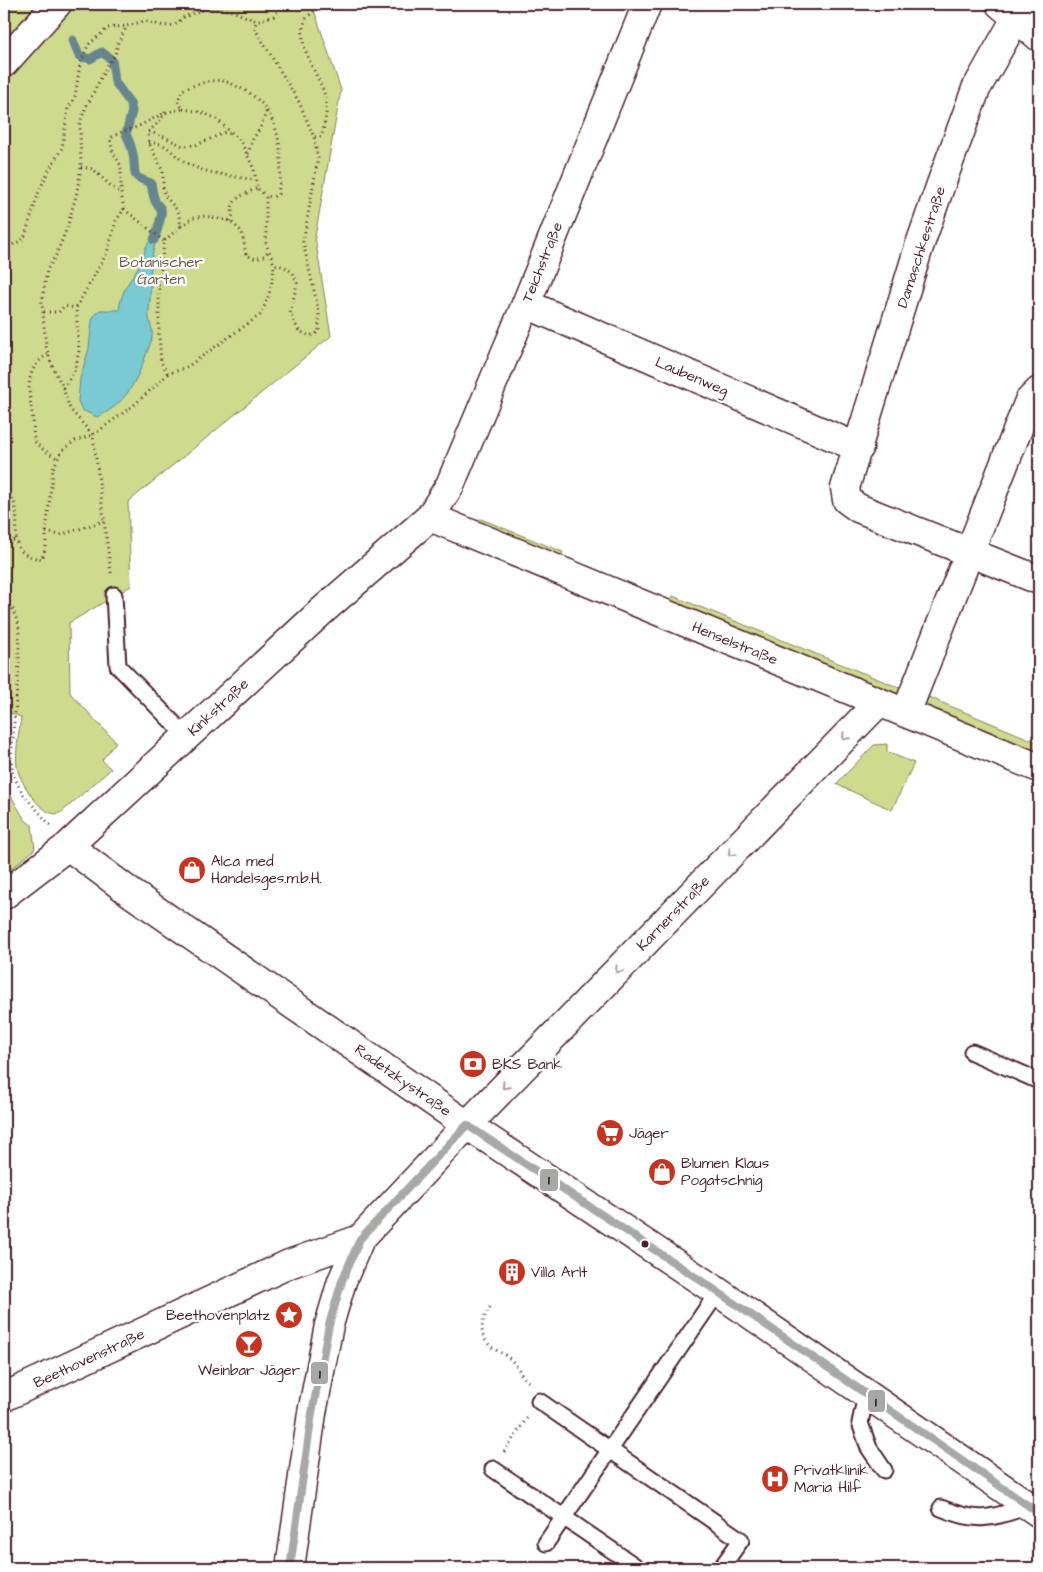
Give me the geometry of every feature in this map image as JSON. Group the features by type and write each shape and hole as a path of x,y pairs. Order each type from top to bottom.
{"street":[{"path":"4,63 57,4"},
{"name":"Teichstraße","path":"430,517 450,485 526,304 647,4"},
{"path":"1013,8 1039,37"},
{"name":"Damaschkestraße","path":"970,553 858,508 847,500 845,488 859,448 919,247 944,175 976,89 1013,8"},
{"name":"Laubenweg","path":"526,304 859,448"},
{"path":"906,713 1029,401 1039,391"},
{"name":"Henselstraße","path":"430,517 1039,768"},
{"name":"Kinkstraße","path":"4,894 68,846 322,611 430,517"},
{"path":"970,553 1039,580"},
{"name":"Karnerstraße","path":"467,1124 879,702"},
{"name":"Radetzkystraße","path":"68,846 131,893 467,1124 718,1292 1034,1509"},
{"name":"Beethovenstraße","path":"4,1397 289,1264 360,1239 467,1124"},
{"path":"290,1568 312,1414 329,1325 342,1281 360,1239"}],"lane":[{"path":"114,596 118,666 186,736"},
{"path":"972,1052 1039,1081"},
{"path":"546,1543 718,1292"},
{"path":"866,1394 860,1423 870,1448 884,1470"},
{"path":"539,1401 741,1540 721,1568"},
{"path":"492,1469 638,1568"},
{"path":"941,1508 957,1515 977,1519 1034,1509"}],"path":[{"path":"4,249 24,239 39,191 48,170 62,148 68,109 75,96 80,65 88,45 108,28 127,26 144,21 164,26 176,25 190,14 215,8 235,12 256,21 274,16 281,6 280,4"},
{"path":"314,10 306,19 304,47 326,98 325,124 321,138 314,138"},
{"path":"256,21 255,29 299,102 314,138 318,159 304,242 319,313 319,332 310,336 299,331 290,314 297,283 293,273 285,267 274,264"},
{"path":"114,596 94,435 70,409 48,354 42,302 47,270 56,255 67,228 77,192 82,167 80,123 85,109 127,26"},
{"path":"63,388 74,372 79,351 76,308 107,253 116,221 124,209 121,192 121,166 113,152 110,139 116,133 138,126 166,112 183,109 201,112 215,118 240,140 254,169 254,180 257,188 266,196 274,197 278,194 282,174 281,148 271,116 262,102 246,90 224,81 202,83 182,90 178,101 183,109"},
{"path":"248,154 267,110"},
{"path":"148,132 162,119 166,112"},
{"path":"148,132 160,135 184,146 196,145 224,133 233,134"},
{"path":"148,132 149,143 163,172 165,196 178,212 181,226"},
{"path":"149,143 160,142 181,160 208,173 226,174 254,180"},
{"path":"82,167 93,168 112,187 121,192"},
{"path":"230,221 233,216 231,208 234,202 257,188"},
{"path":"4,480 15,505 16,541 22,553 32,558 42,559 46,546 53,468 62,451 75,441 94,435 134,405 168,374 187,367 260,315 266,304 273,278 274,264 266,243 266,196"},
{"path":"124,209 164,241"},
{"path":"168,374 161,362 160,334 159,290 164,241 193,218 205,216 230,221 242,232 246,255 256,260 264,256 269,250"},
{"path":"44,312 59,312 64,306 76,308"},
{"path":"48,354 37,361 30,376 28,395 35,441 45,451 58,459"},
{"path":"46,532 60,535 104,521"},
{"path":"4,536 16,541"},
{"path":"4,603 12,608 19,625 19,664 11,758 13,775 23,794 68,846"},
{"path":"4,772 13,775"},
{"path":"490,1307 483,1319 482,1330 486,1341 514,1363 522,1377 540,1389 539,1401 492,1469"}],"green space":[{"name":"Botanischer Garten","path":"4,4 312,4 341,90 315,237 331,336 128,502 131,586 69,623 70,693 116,742 102,760 111,769 63,811 56,814 37,803 26,788 19,773 16,755 21,717 7,712 4,734"},
{"path":"481,519 563,552 560,559 474,521"},
{"path":"673,596 900,688 898,694 670,603"},
{"path":"926,696 1039,743 1039,752 922,705"},
{"path":"887,744 887,752 914,763 892,810 836,784 874,745"},
{"path":"4,784 25,820 32,825 35,849 4,875"}],"water":[{"path":"150,241 156,241 151,269 149,318 152,332 151,342 138,374 128,392 115,406 97,417 82,410 78,401 80,379 89,348 92,321 95,314 100,310 119,310 125,290 141,262"}],"waterway":[{"path":"73,40 79,56 90,59 102,52 112,60 115,82 130,103 132,111 126,134 134,157 135,173 138,178 151,183 155,201 161,209 154,240"}],"transit line":[{"name":"1","path":"290,1568 312,1413 329,1325 342,1281 360,1239 467,1125 718,1292 1039,1513"}],"place":[{"name":"Alca med Handelsges.m.b.H.","path":"192,870"},
{"name":"BKS Bank","path":"473,1064"},
{"name":"Jäger","path":"610,1133"},
{"name":"Blumen Klaus Pogatschnig","path":"662,1172"},
{"name":"Villa Arlt","path":"512,1272"},
{"name":"Beethovenplatz","path":"289,1315"},
{"name":"Weinbar Jäger","path":"249,1344"},
{"name":"Privatklinik Maria Hilf","path":"775,1479"}]}
